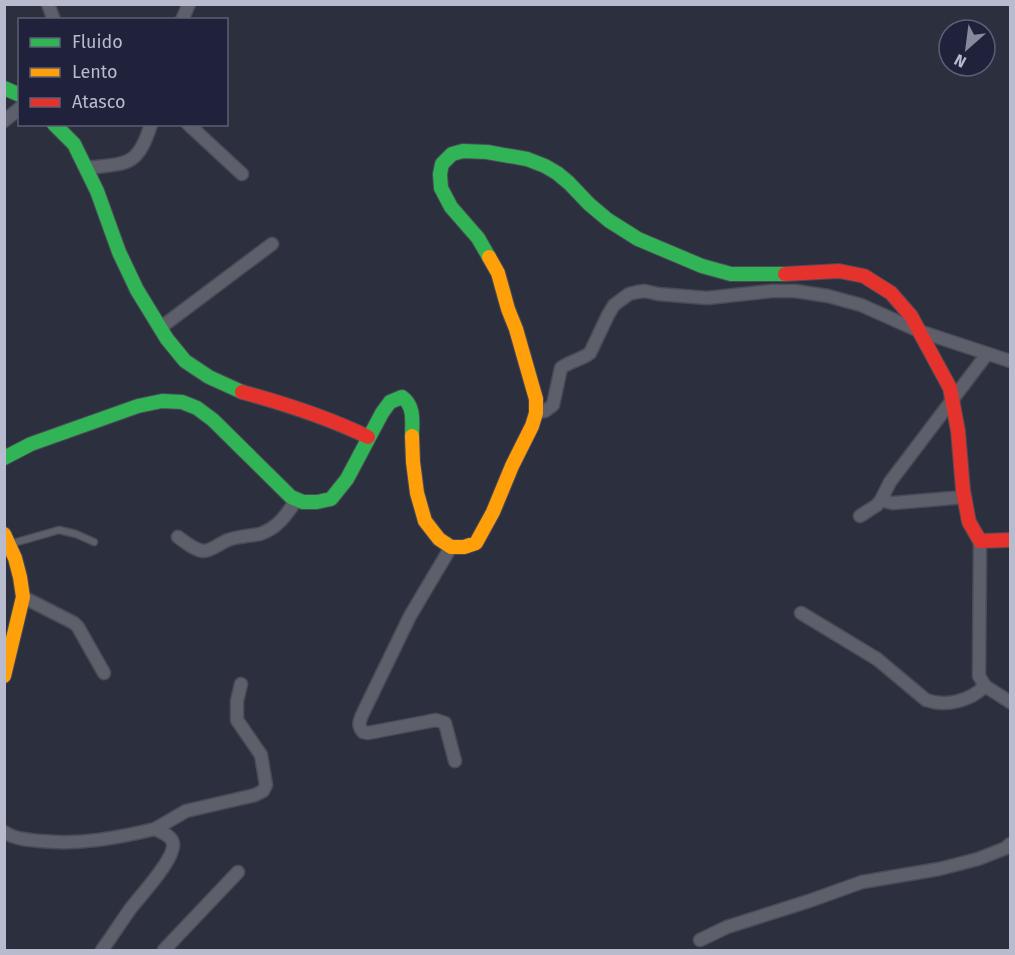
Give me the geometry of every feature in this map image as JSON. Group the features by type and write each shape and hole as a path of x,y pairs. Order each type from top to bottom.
{"street":[{"path":"183,18 189,4"},
{"path":"4,121 18,110"},
{"path":"56,126 74,144 86,168 119,252 137,290 167,339 185,361 209,377 239,391 293,406 339,423 368,437"},
{"path":"86,168 128,162 141,149 150,126"},
{"path":"190,126 242,174"},
{"path":"4,458 32,444 138,406 162,401 182,402 197,408 213,420 291,497 303,502 317,502 331,499 347,478 382,412 390,402 402,397 408,401 411,411 413,462 417,493 425,521 439,539 451,547 464,547 476,543 494,512 512,466 532,426 536,412 536,399 498,273 478,238 451,207 441,188 440,174 442,164 452,154 463,151 487,152 527,159 557,173 608,220 638,239 702,266 731,274 768,275 839,271 864,276 891,293 911,316 950,388 958,431 969,522 980,541 979,676 985,686 1011,702"},
{"path":"160,328 272,244"},
{"path":"536,412 545,411 553,405 561,368 590,353 614,305 629,294 645,291 707,298 772,291 795,291 828,296 861,305 919,331 1011,361"},
{"path":"860,516 877,505 890,482 987,354"},
{"path":"883,497 884,501 893,503 965,497"},
{"path":"178,537 194,548 204,551 227,540 260,534 284,519 297,499"},
{"path":"4,676 22,597 20,577 7,539"},
{"path":"980,541 1011,540"},
{"path":"451,547 410,616 359,723 363,732 368,733 440,721 445,723 455,761"},
{"path":"22,597 74,623 104,673"},
{"path":"801,613 877,659 926,700 944,703 969,698 985,686"},
{"path":"4,832 17,838 56,843 114,839 155,829 186,811 260,793 265,789 266,784 261,755 237,720 237,701 242,684"},
{"path":"102,951 171,854 172,840 155,829"},
{"path":"700,940 727,927 799,905 862,882 939,869 978,859 1011,844"},
{"path":"164,951 238,872"}],"lane":[{"path":"7,539 59,530 94,542"}],"traffic: fast":[{"path":"4,88 18,94"},
{"path":"56,126 74,144 97,191 119,252 137,290 167,339 185,361 209,377 242,392"},
{"path":"489,257 478,238 451,207 441,188 442,164 452,154 463,151 487,152 527,159 557,173 608,220 638,239 702,266 731,274 785,274"},
{"path":"4,458 31,444 138,406 162,401 182,402 197,408 213,420 291,497 303,502 317,502 331,499 347,479 390,402 402,397 409,405 412,415 412,436"}],"traffic: slow":[{"path":"412,436 417,493 425,521 439,539 451,547 464,547 476,543 493,512 536,413 536,399 516,329 498,273 489,257"},
{"path":"4,534 15,558 23,597 4,676"}],"traffic: jam":[{"path":"785,274 839,271 864,276 891,293 911,316 950,388 958,431 963,490 969,522 980,541 1010,540"},
{"path":"242,392 337,423 368,437"}]}
